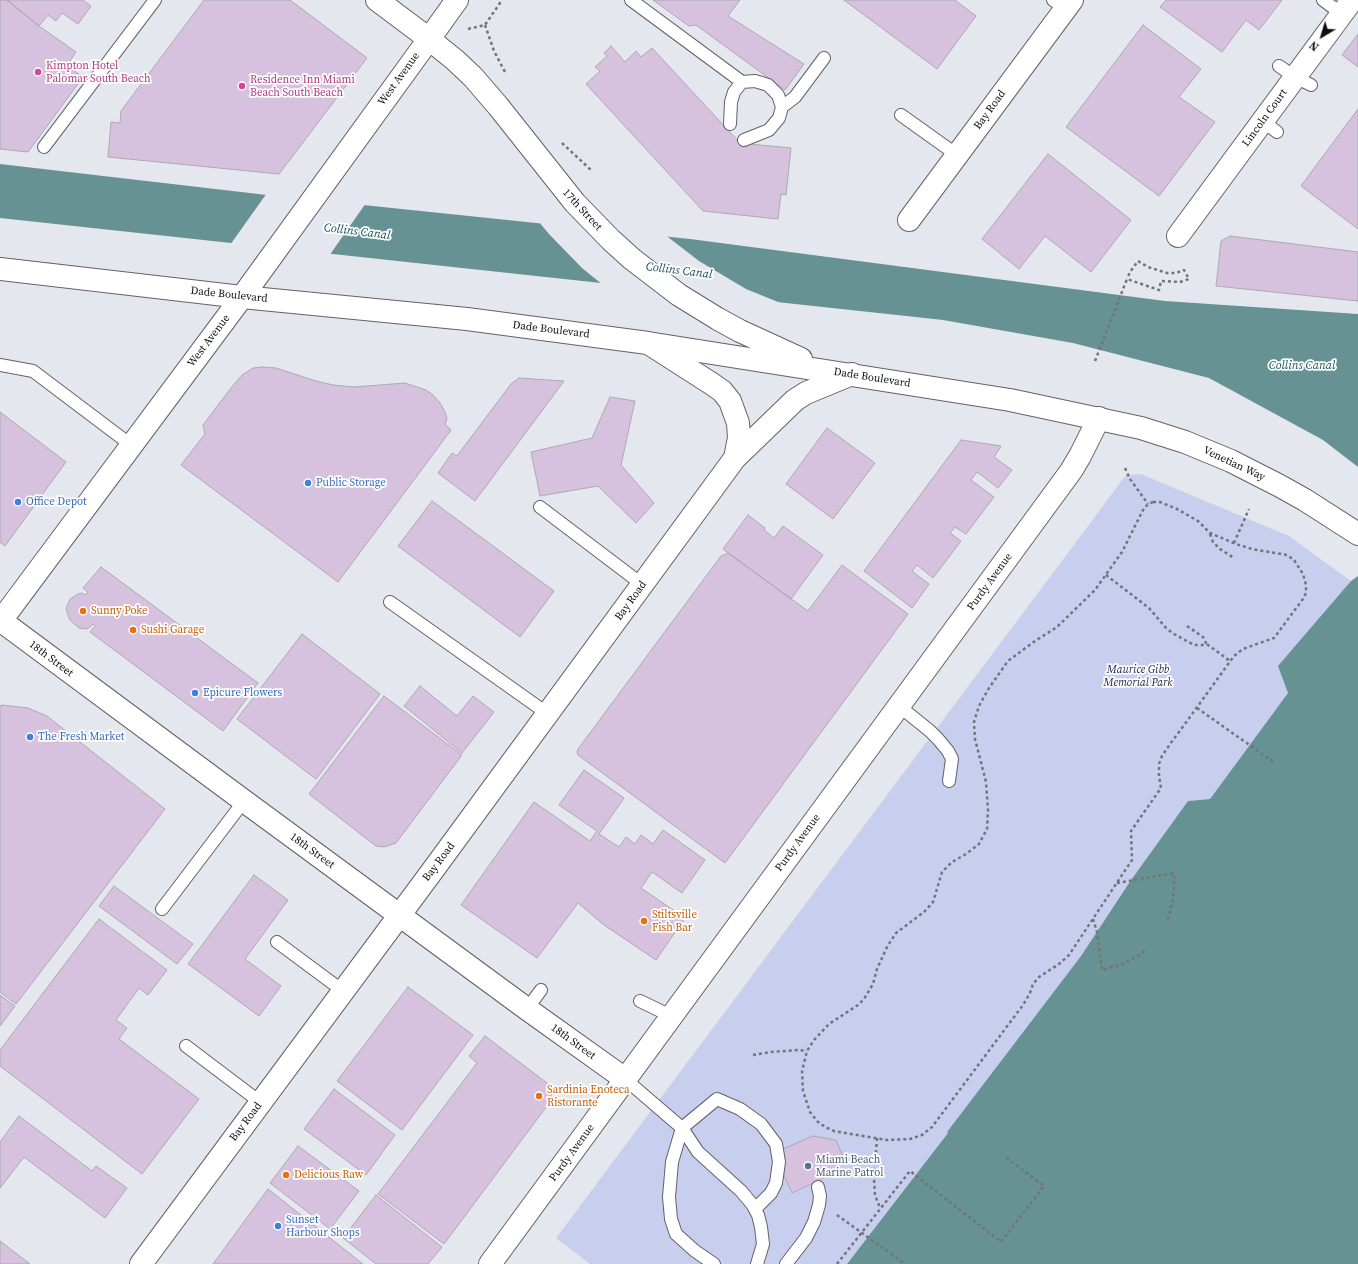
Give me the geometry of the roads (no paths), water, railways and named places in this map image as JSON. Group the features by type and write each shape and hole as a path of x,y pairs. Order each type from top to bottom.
{"street":[{"name":"17th Street","path":"377,0 455,60 473,77 575,203 632,259 679,295 718,320 826,371"},
{"name":"West Avenue","path":"0,621 242,297 457,0"},
{"name":"Bay Road","path":"909,220 957,156 1063,3"},
{"name":"Lincoln Court","path":"1178,236 1270,127 1295,76 1347,7"},
{"name":"Dade Boulevard","path":"0,269 242,297 467,319 648,343 1010,400 1099,418"},
{"name":"Bay Road","path":"648,343 722,391 730,401 738,423 739,438 735,458"},
{"name":"Bay Road","path":"141,1264 548,714 735,458 795,400 806,393 852,374"},
{"name":"Venetian Way","path":"1099,418 1162,434 1210,452 1305,500 1358,534"},
{"name":"Purdy Avenue","path":"490,1264 1071,471 1099,418"},
{"name":"18th Street","path":"0,621 527,1009 625,1079"}],"lane":[{"path":"44,148 155,0"},
{"path":"631,0 742,82 755,81 768,85 778,94 782,107 779,118 769,130 744,140"},
{"path":"1323,0 1347,7"},
{"path":"782,107 795,97 824,58"},
{"path":"730,124 731,102 734,92 742,82"},
{"path":"901,115 957,156"},
{"path":"0,365 33,371 131,446"},
{"path":"540,507 643,585"},
{"path":"390,602 548,714"},
{"path":"899,706 930,731 948,751 952,759 949,781"},
{"path":"162,909 244,801"},
{"path":"277,942 343,991"},
{"path":"527,1009 542,990"},
{"path":"640,1001 671,1016"},
{"path":"186,1046 260,1102"},
{"path":"625,1079 682,1128 698,1152 741,1191 755,1209 761,1226 763,1244 757,1264"},
{"path":"714,1264 676,1234 671,1219 669,1197 672,1162 682,1128 717,1099 740,1109 761,1124 776,1144 779,1162 776,1183 771,1193 755,1209"},
{"path":"786,1264 806,1238 814,1222 819,1205 820,1196 818,1187"}],"water":[{"name":"Collins Canal","path":"0,164 267,195 690,239 1165,301 1358,314 1358,467 1323,440 1209,378 1073,343 943,320 0,218"},
{"path":"1358,576 1358,1264 847,1264 1081,956 1131,880 1188,801 1210,799 1288,693 1278,666 1351,581"}],"place":[{"name":"Kimpton Hotel Palomar South Beach","path":"38,72"},
{"name":"Residence Inn Miami Beach South Beach","path":"242,86"},
{"name":"Public Storage","path":"308,483"},
{"name":"Office Depot","path":"18,502"},
{"name":"Sunny Poke","path":"83,611"},
{"name":"Sushi Garage","path":"133,630"},
{"name":"Epicure Flowers","path":"195,693"},
{"name":"The Fresh Market","path":"30,737"},
{"name":"Stiltsville Fish Bar","path":"644,921"},
{"name":"Sardinia Enoteca Ristorante","path":"539,1096"},
{"name":"Miami Beach Marine Patrol","path":"808,1166"},
{"name":"Delicious Raw","path":"286,1175"},
{"name":"Sunset Harbour Shops","path":"278,1226"}],"park label":[{"name":"Maurice Gibb Memorial Park","path":"1138,676"}]}
